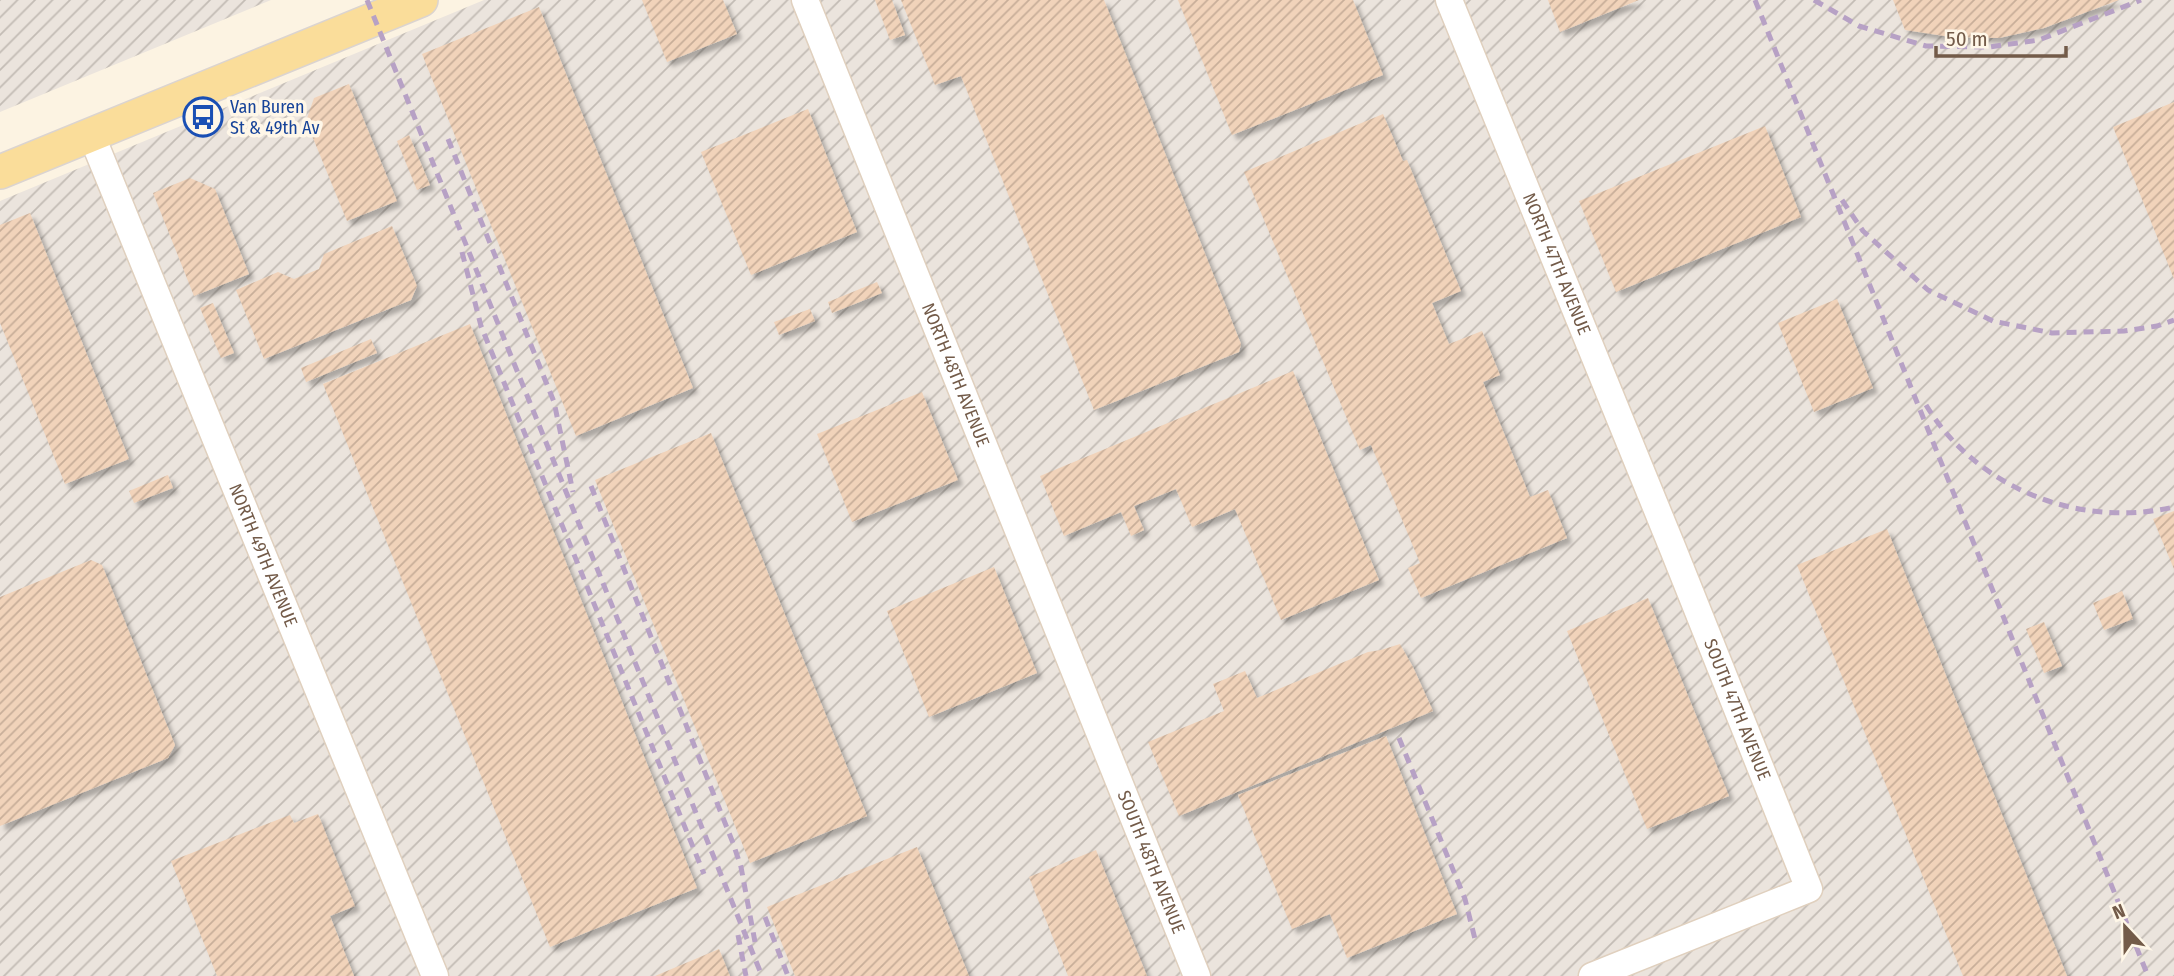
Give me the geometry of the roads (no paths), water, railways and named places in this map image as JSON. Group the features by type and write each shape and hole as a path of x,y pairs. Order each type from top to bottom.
{"main road":[{"path":"0,172 421,0"}],"street":[{"name":"NORTH 48TH AVENUE","path":"805,0 1105,749"},
{"name":"NORTH 47TH AVENUE","path":"1449,0 1665,530"},
{"name":"NORTH 49TH AVENUE","path":"91,134 435,976"},
{"name":"SOUTH 47TH AVENUE","path":"1591,976 1809,889 1665,530"},
{"name":"SOUTH 48TH AVENUE","path":"1105,749 1197,976"}],"railway":[{"path":"367,0 762,976"},
{"path":"1755,0 2148,976"},
{"path":"1814,0 1859,26 1926,46 1989,47 2039,40 2141,0"},
{"path":"448,139 554,402 573,492"},
{"path":"1842,200 1863,231 1928,290 1993,321 2052,333 2124,331 2157,326 2174,320"},
{"path":"462,252 481,326 704,874"},
{"path":"1926,405 1947,434 1972,459 2001,480 2033,495 2067,506 2102,512 2138,512 2174,507"},
{"path":"591,486 733,843 741,867 755,942"},
{"path":"1399,738 1465,899 1476,943"},
{"path":"765,917 788,976"},
{"path":"738,935 746,976"}],"place":[{"name":"Van Buren St & 49th Av","path":"203,117"}]}
